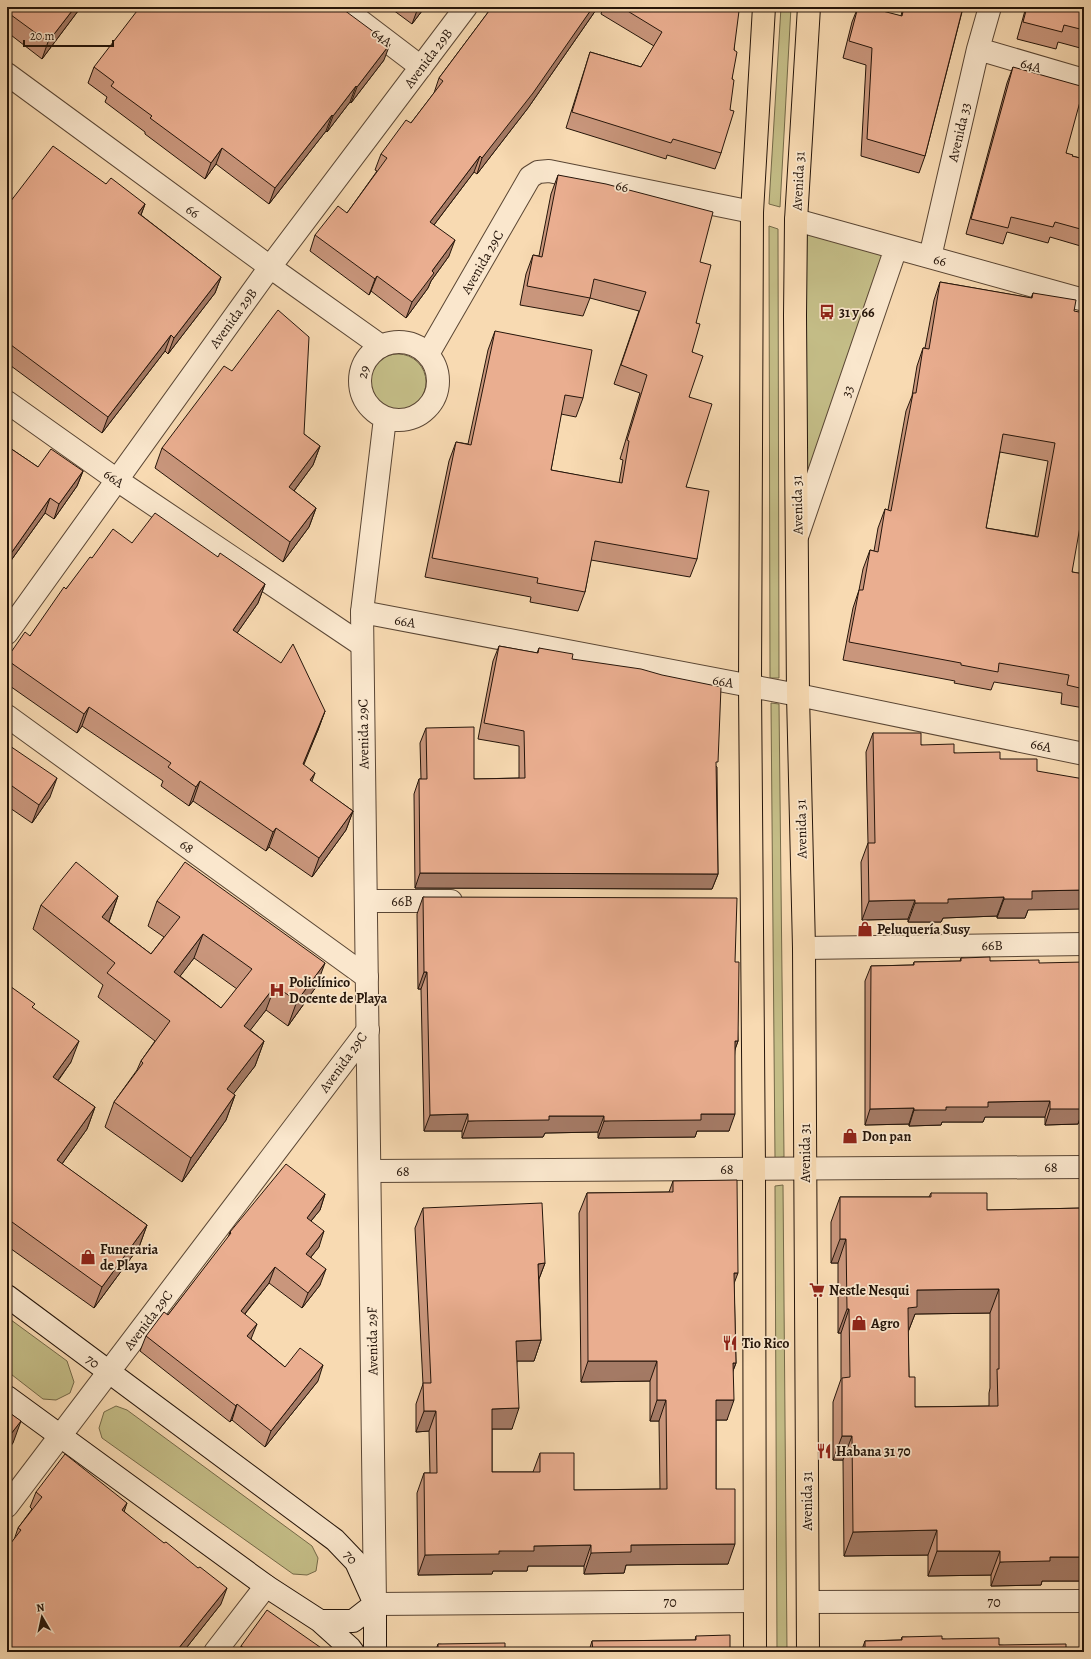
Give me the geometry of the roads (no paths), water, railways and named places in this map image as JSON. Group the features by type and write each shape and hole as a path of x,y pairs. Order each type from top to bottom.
{"main road":[{"path":"755,1652 754,1169 743,902 750,686 752,212 764,7"},
{"name":"Avenida 31","path":"808,1652 804,948 798,694 798,534 795,316 796,220 809,7"}],"street":[{"name":"64A","path":"342,7 421,66"},
{"name":"Avenida 29B","path":"7,633 270,267 466,7"},
{"name":"Avenida 33","path":"930,257 978,49 990,7"},
{"name":"64A","path":"978,49 1084,80"},
{"name":"66","path":"7,74 270,267 381,346"},
{"name":"66","path":"538,172 549,170 752,212"},
{"name":"Avenida 29C","path":"428,354 530,177 538,172"},
{"name":"66","path":"796,220 1084,300"},
{"name":"33","path":"798,534 896,248"},
{"path":"381,346 394,342 406,342 418,347 428,354 435,365 438,377 437,390 432,401 424,411 412,418 398,420 385,418"},
{"name":"29","path":"381,346 371,353 364,363 359,375 360,388 364,401 373,411 385,418"},
{"name":"66A","path":"7,402 116,480 362,645"},
{"name":"Avenida 29C","path":"7,1506 368,1030 362,612 385,418"},
{"name":"66A","path":"362,612 798,694 1084,754"},
{"name":"68","path":"7,716 367,977"},
{"name":"66B","path":"366,901 468,901"},
{"name":"66B","path":"804,948 1084,944"},
{"name":"Avenida 29F","path":"368,1030 375,1652"},
{"name":"68","path":"370,1171 1084,1167"},
{"name":"70","path":"7,1296 108,1373 335,1540 356,1562 375,1604 754,1601"},
{"path":"7,1397 266,1586 320,1621 353,1652"},
{"path":"215,1652 266,1586"},
{"name":"70","path":"808,1602 1084,1601"},
{"path":"320,1621 353,1620 375,1604"}],"place":[{"name":"31 y 66","path":"827,312"},
{"name":"Peluquería Susy","path":"865,929"},
{"name":"Policlínico Docente de Playa","path":"277,990"},
{"name":"Don pan","path":"850,1136"},
{"name":"Funeraria de Playa","path":"88,1257"},
{"name":"Nestle Nesqui","path":"817,1290"},
{"name":"Agro","path":"859,1323"},
{"name":"Tio Rico","path":"730,1343"},
{"name":"Habana 31 70","path":"824,1451"}]}
